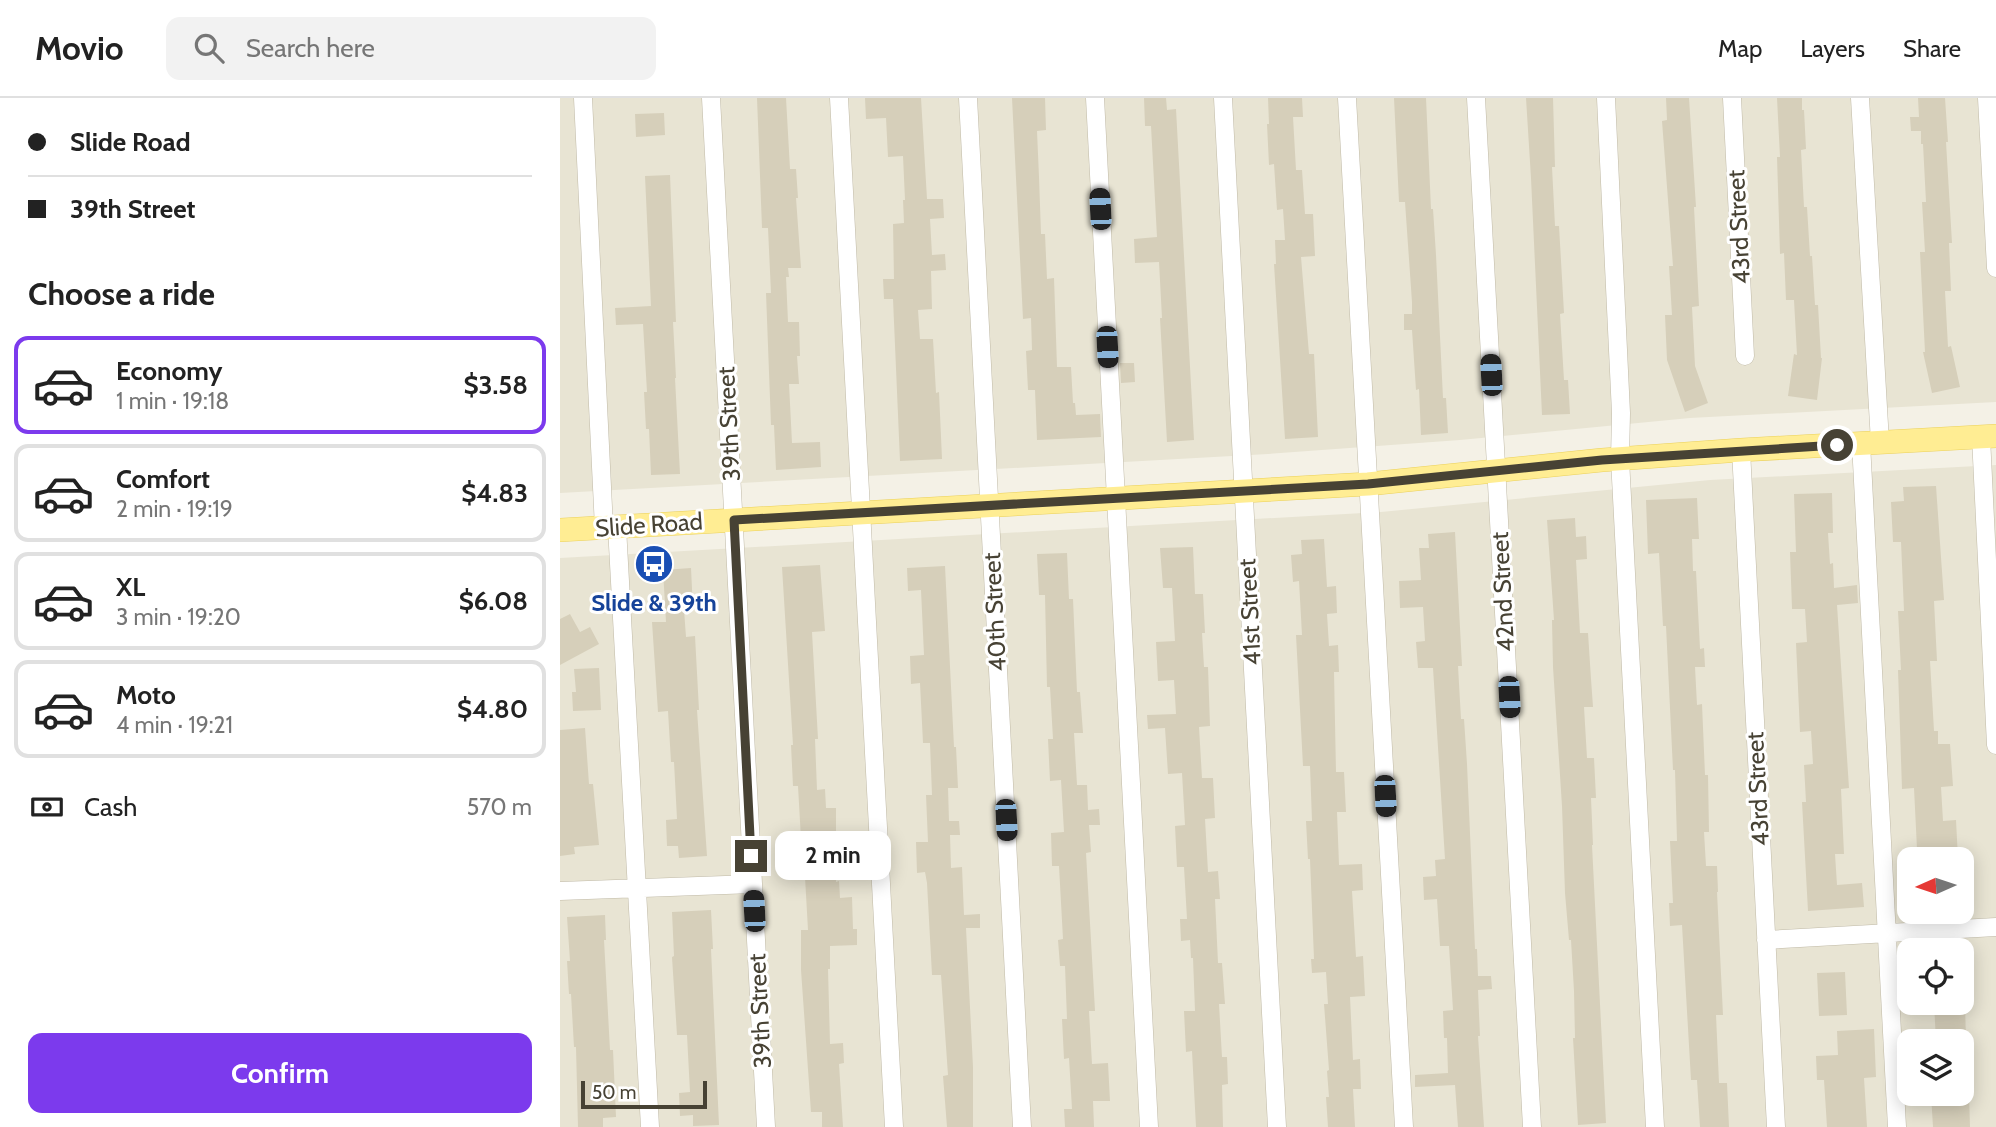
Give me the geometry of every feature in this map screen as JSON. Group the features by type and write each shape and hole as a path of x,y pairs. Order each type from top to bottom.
{"main road":[{"name":"Slide Road","path":"560,530 1368,484 1620,459 1989,436"}],"street":[{"path":"583,98 610,527 637,888 650,1127"},
{"name":"39th Street","path":"711,98 766,1127"},
{"path":"839,98 894,1127"},
{"name":"40th Street","path":"968,98 1022,1127"},
{"path":"1095,98 1149,1127"},
{"name":"41st Street","path":"1223,98 1277,1127"},
{"path":"1347,98 1404,1127"},
{"name":"42nd Street","path":"1476,98 1532,1127"},
{"path":"1606,98 1621,413 1620,459 1655,1127"},
{"name":"43rd Street","path":"1732,98 1745,356"},
{"path":"1860,98 1886,933 1897,1127"},
{"path":"1987,98 1996,268"},
{"path":"1989,436 1996,745"},
{"name":"43rd Street","path":"1741,450 1776,1127"},
{"path":"560,891 753,884"},
{"path":"1766,940 1996,927"}],"shaded area":[{"path":"560,98 1996,98 1996,402 1690,418 1460,440 1268,454 560,493"},
{"path":"1996,465 1996,1127 560,1127 560,558 1381,512 1710,480"}],"building":[{"path":"757,98 786,98 790,169 796,169 801,268 788,268 789,277 786,277 788,322 799,322 799,384 789,384 792,443 820,442 821,467 776,470 774,425 771,425 766,293 771,293 768,228 762,228"},
{"path":"865,98 921,98 927,199 943,199 944,218 930,219 932,255 945,254 946,270 931,271 932,309 918,310 920,339 933,339 942,459 900,461 893,299 884,299 883,279 894,279 893,224 904,223 903,156 888,157 886,118 866,119"},
{"path":"1012,98 1045,98 1046,130 1037,131 1041,234 1045,234 1047,279 1054,278 1057,367 1071,367 1076,415 1100,414 1101,437 1037,440 1035,390 1028,390 1026,351 1032,350 1031,318 1023,319"},
{"path":"1144,98 1166,98 1167,110 1176,109 1194,440 1167,442 1159,262 1135,263 1134,239 1157,237 1151,126 1145,126"},
{"path":"1268,98 1302,98 1303,117 1293,117 1296,170 1302,170 1305,214 1313,214 1315,256 1301,257 1309,354 1314,354 1318,437 1285,439 1274,264 1275,240 1285,240 1283,209 1277,210 1274,164 1269,165"},
{"path":"1394,98 1426,98 1443,398 1446,398 1448,433 1421,435 1412,330 1404,330 1404,314 1412,314 1412,302 1405,202 1399,202"},
{"path":"1526,98 1553,98 1555,226 1559,226 1564,313 1560,314 1564,380 1568,380 1570,414 1542,415"},
{"path":"1666,98 1689,98 1699,306 1692,307 1695,366 1708,403 1685,412 1667,360 1665,315 1672,315 1669,266 1673,266 1662,121 1667,120"},
{"path":"1777,98 1802,98 1804,110 1806,149 1801,150 1804,207 1807,207 1822,358 1817,400 1788,396 1794,354 1797,355 1794,300 1786,300 1784,253 1780,254"},
{"path":"1918,98 1945,98 1952,243 1949,243 1951,291 1945,291 1948,347 1951,346 1960,387 1932,393 1923,352 1920,252 1925,252 1922,202 1926,202 1923,144 1921,131 1911,131 1910,117 1919,117"},
{"path":"664,113 665,135 636,137 635,114"},
{"path":"670,175 680,474 651,475 644,392 647,392 643,324 616,325 615,308 651,306 645,176"},
{"path":"1120,363 1134,363 1135,382 1121,383"},
{"path":"1936,486 1944,600 1934,601 1937,661 1930,661 1934,731 1938,731 1938,744 1950,744 1953,786 1941,787 1943,821 1956,820 1957,847 1917,847 1914,788 1902,789 1898,611 1904,611 1901,542 1893,542 1891,502 1904,501 1903,487"},
{"path":"1832,493 1833,533 1828,533 1834,588 1857,585 1858,603 1837,605 1849,788 1841,789 1844,854 1835,854 1837,885 1862,883 1864,907 1808,911 1802,802 1806,802 1804,765 1813,764 1811,731 1800,732 1796,643 1807,642 1805,609 1792,609 1790,552 1796,552 1794,494"},
{"path":"1697,498 1699,539 1692,539 1693,571 1696,571 1700,649 1704,648 1705,667 1695,667 1697,705 1702,704 1705,775 1708,775 1709,832 1704,832 1706,866 1717,866 1723,1015 1716,1015 1719,1083 1727,1083 1729,1127 1700,1127 1697,1080 1691,1080 1682,925 1670,926 1669,903 1673,903 1670,841 1677,841 1666,626 1663,626 1659,553 1648,554 1646,500"},
{"path":"1575,518 1576,537 1586,536 1587,559 1576,560 1580,633 1588,633 1593,707 1584,707 1587,758 1594,758 1596,798 1591,798 1592,845 1606,1123 1578,1125 1573,1038 1574,991 1565,893 1553,667 1554,620 1547,520"},
{"path":"1455,532 1462,666 1458,666 1467,764 1475,949 1478,976 1491,976 1492,989 1478,990 1484,1127 1458,1127 1455,1085 1415,1087 1415,1075 1448,1073 1443,1011 1453,1010 1449,946 1440,946 1437,899 1424,900 1423,877 1436,876 1435,860 1445,859 1433,668 1418,668 1416,642 1425,641 1423,607 1400,608 1399,581 1421,580 1419,548 1429,548 1428,534"},
{"path":"1324,539 1327,587 1336,586 1337,613 1327,614 1329,646 1338,645 1339,672 1334,672 1336,772 1344,772 1346,812 1337,812 1339,865 1362,864 1363,890 1352,891 1356,957 1363,956 1365,996 1350,997 1353,1060 1360,1059 1361,1089 1353,1089 1355,1127 1328,1127 1326,1097 1329,1097 1329,1070 1324,1004 1328,1004 1326,972 1312,973 1311,959 1314,959 1306,821 1312,821 1310,766 1303,766 1296,635 1302,635 1299,581 1293,582 1291,555 1302,554 1301,540"},
{"path":"1193,547 1195,594 1203,594 1204,667 1208,667 1210,726 1199,727 1202,778 1213,778 1215,818 1205,819 1208,872 1218,871 1220,899 1215,899 1218,963 1222,963 1225,1004 1219,1004 1222,1057 1227,1057 1228,1084 1222,1085 1223,1127 1196,1127 1192,1051 1186,1052 1184,1011 1195,1011 1193,958 1190,940 1181,941 1180,919 1187,919 1184,867 1177,867 1175,826 1185,825 1182,773 1168,774 1165,728 1148,729 1147,715 1176,714 1174,680 1158,681 1156,642 1175,641 1172,588 1163,588 1160,548"},
{"path":"1067,553 1069,599 1073,599 1077,692 1080,692 1083,733 1074,733 1077,785 1087,785 1088,810 1099,809 1100,825 1089,825 1091,852 1086,853 1095,1011 1089,1011 1092,1064 1108,1063 1110,1101 1093,1101 1094,1127 1065,1127 1064,1109 1072,1109 1069,1058 1064,1059 1062,1019 1067,1019 1065,966 1060,966 1058,940 1063,939 1059,866 1052,866 1051,833 1064,832 1061,780 1050,781 1048,739 1053,739 1050,687 1047,687 1045,595 1039,595 1037,554"},
{"path":"820,565 825,631 812,632 818,739 815,739 817,790 825,789 826,808 836,808 836,882 839,881 840,898 852,897 853,929 857,929 857,945 830,946 828,969 830,1044 843,1043 844,1063 839,1064 843,1127 822,1127 822,1112 811,1112 801,970 801,930 808,930 805,877 783,878 783,865 798,864 797,839 801,839 798,786 793,786 782,567"},
{"path":"945,566 958,788 948,788 949,821 959,821 960,835 950,835 951,868 962,867 964,915 980,914 980,928 966,928 973,1067 973,1127 947,1127 943,1076 948,1075 941,975 932,975 927,883 925,872 917,873 916,842 928,842 926,795 932,795 930,743 923,743 920,683 911,684 910,656 924,655 921,590 908,591 907,568"},
{"path":"691,568 693,610 684,610 686,637 695,636 707,856 679,858 678,846 667,846 666,820 677,819 674,762 671,762 668,711 658,712 652,622 666,622 663,570"},
{"path":"570,614 580,632 590,627 599,644 560,665 560,619"},
{"path":"599,668 601,710 573,711 572,692 576,692 574,669"},
{"path":"585,728 589,784 593,784 599,845 574,847 575,854 560,856 560,730"},
{"path":"711,910 719,1125 693,1126 693,1115 680,1116 679,1093 690,1092 687,1035 677,1035 672,912"},
{"path":"605,915 604,940 616,1117 603,1118 603,1127 578,1127 576,1047 567,961 570,961 567,917"},
{"path":"1845,972 1847,1015 1819,1016 1817,973"},
{"path":"1935,1015 1965,1015 1966,1029 1935,1029"},
{"path":"1874,1029 1876,1077 1864,1078 1867,1127 1827,1127 1824,1080 1817,1080 1816,1056 1838,1055 1837,1031"},
{"path":"1932,1106 1969,1106 1970,1127 1933,1127"}],"place":[{"name":"Slide & 39th","path":"654,564"}],"route":[{"path":"751,856 734,520 1368,484 1602,460 1837,445"}]}
